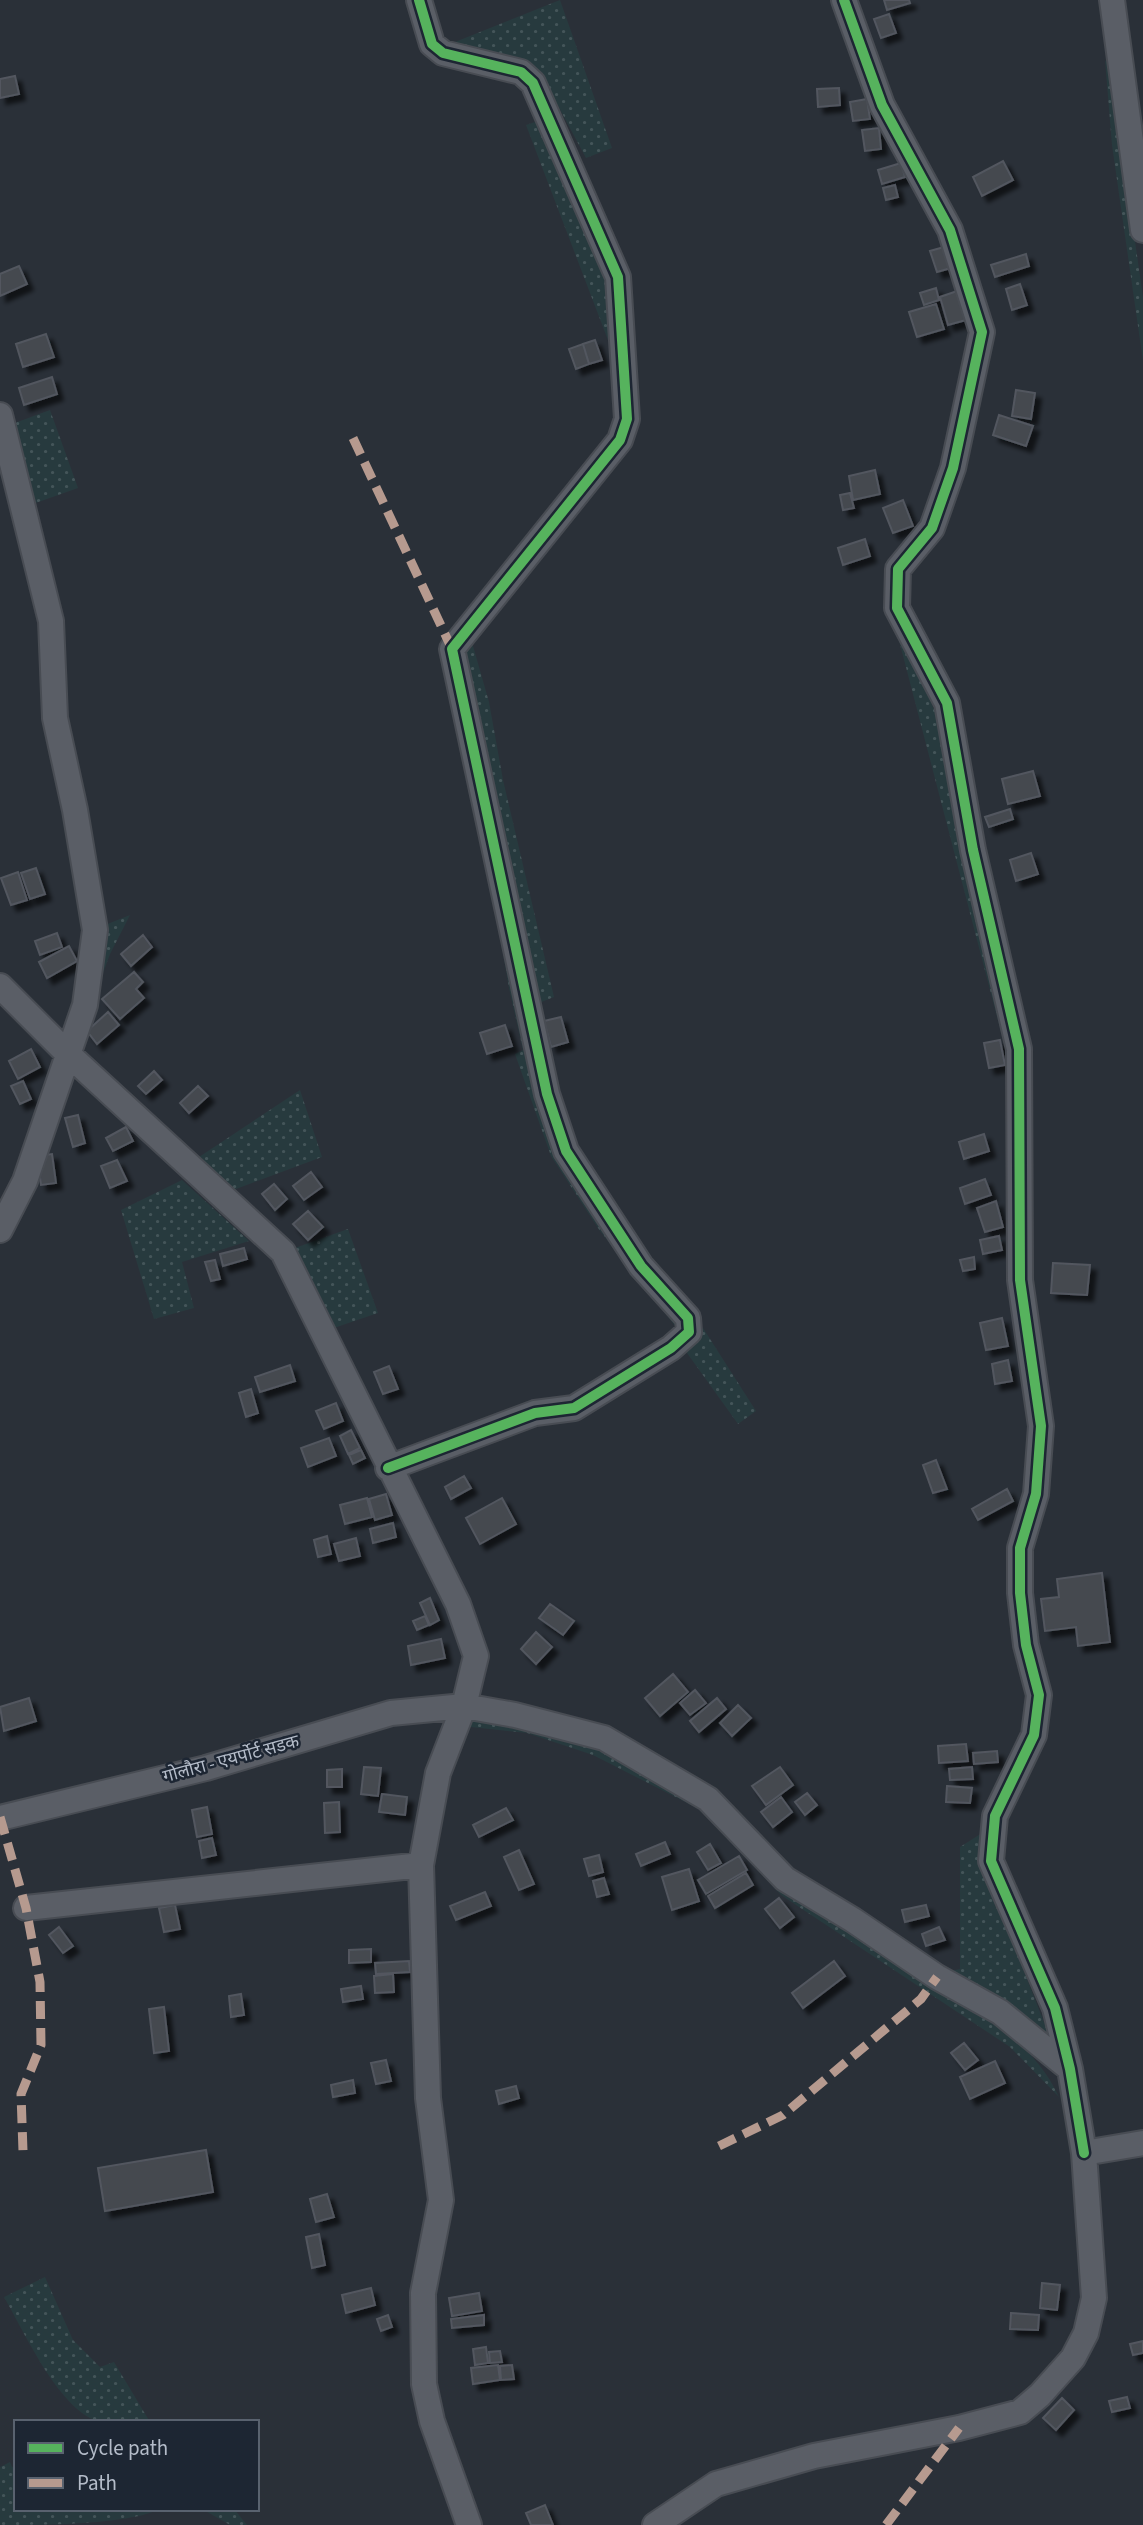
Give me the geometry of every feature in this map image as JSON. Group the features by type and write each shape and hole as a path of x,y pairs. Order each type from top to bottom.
{"street":[{"path":"388,1468 536,1413 575,1408 670,1348 689,1332 688,1318 641,1266 566,1152 547,1094 452,649 620,440 627,419 618,277 533,83 521,72 443,53 432,44 419,0"},
{"path":"655,2525 716,2484 814,2456 1020,2412 1040,2395 1073,2358 1086,2333 1094,2298 1084,2153 1070,2070 1055,2008 991,1861 995,1816 1034,1735 1039,1695 1026,1645 1020,1593 1020,1548 1036,1494 1041,1426 1020,1280 1019,1049 973,850 947,703 897,608 898,569 932,528 953,468 982,332 950,230 882,106 844,0"},
{"path":"1112,0 1143,230"},
{"path":"0,415 51,621 55,718 75,810 95,930 85,1005 66,1053 25,1181 0,1230"},
{"path":"0,986 66,1053 283,1252 388,1468 458,1604 476,1656 464,1706 438,1773 431,1823 421,1864 428,2098 441,2200 424,2293 424,2384 432,2421 468,2525"},
{"name":"गोलौरा - एयर्पोर्ट सडक","path":"0,1818 206,1768 391,1713 464,1706 604,1738 708,1799 785,1879 853,1920 937,1978 1000,2012 1070,2070"},
{"path":"26,1908 421,1864"},
{"path":"1084,2153 1143,2143"}],"green space":[{"path":"560,0 612,148 586,158 543,78 445,46"},
{"path":"1105,60 1110,67 1143,297 1143,361 1112,145"},
{"path":"538,121 612,279 619,369 526,125"},
{"path":"50,410 78,488 30,505 12,424"},
{"path":"889,602 938,719 1005,1031 1001,1032"},
{"path":"471,639 489,702 503,780 554,997 539,1003 462,661"},
{"path":"482,832 541,1094 683,1319 664,1344 676,1327 600,1231 551,1156 515,1054 523,1050 509,988"},
{"path":"130,915 110,954 90,1009 105,925"},
{"path":"300,1090 322,1157 228,1192 193,1161"},
{"path":"182,1180 249,1241 182,1262 194,1308 154,1319 121,1210"},
{"path":"348,1229 378,1313 331,1329 292,1249"},
{"path":"703,1328 756,1411 738,1424 682,1346"},
{"path":"468,1719 532,1727 599,1749 702,1806 967,2007 1009,2035 1042,2068 1059,2097 1010,2047 781,1895 701,1810 593,1755 527,1733 462,1726"},
{"path":"982,1833 994,1895 1051,2040 942,1973 960,1969 960,1847"},
{"path":"45,2277 73,2340 100,2367 114,2362 149,2420 97,2420 71,2403 45,2369 4,2297"},
{"path":"10,2462 14,2466 14,2511 154,2511 106,2521 0,2525 0,2467"},
{"path":"206,2511 236,2511 247,2525 230,2525"}],"building":[{"path":"884,0 909,0 910,3 887,10"},
{"path":"889,14 896,33 881,38 874,19"},
{"path":"15,76 19,94 0,98 0,79"},
{"path":"839,88 840,105 818,107 817,89"},
{"path":"867,99 870,119 853,121 850,102"},
{"path":"879,128 881,149 865,151 862,130"},
{"path":"1003,161 1013,180 982,196 973,177"},
{"path":"901,163 905,177 882,184 878,170"},
{"path":"895,185 898,197 886,200 883,188"},
{"path":"944,247 951,268 937,272 930,251"},
{"path":"1026,254 1029,266 995,277 991,265"},
{"path":"19,266 27,284 0,296 0,274"},
{"path":"1020,284 1027,305 1012,310 1006,289"},
{"path":"936,288 939,300 924,305 920,293"},
{"path":"957,291 966,320 948,325 940,297"},
{"path":"936,304 944,329 917,337 909,312"},
{"path":"46,334 54,357 23,367 16,344"},
{"path":"595,340 602,360 589,364 583,344"},
{"path":"583,344 589,364 576,369 569,349"},
{"path":"52,377 57,394 24,405 19,388"},
{"path":"1016,390 1035,393 1031,419 1012,416"},
{"path":"999,415 1033,426 1026,446 993,435"},
{"path":"875,470 880,494 853,500 849,476"},
{"path":"850,493 854,508 843,510 840,495"},
{"path":"903,500 913,526 893,533 883,508"},
{"path":"865,539 870,556 843,565 838,548"},
{"path":"1033,771 1040,796 1008,804 1002,779"},
{"path":"1010,809 1013,819 989,827 985,817"},
{"path":"1031,853 1038,874 1016,881 1010,860"},
{"path":"36,868 45,894 30,899 21,873"},
{"path":"18,872 27,900 11,905 1,878"},
{"path":"57,933 62,947 40,955 35,941"},
{"path":"143,935 152,947 131,966 121,954"},
{"path":"69,946 77,961 47,978 39,962"},
{"path":"134,972 143,982 136,989 144,998 120,1019 102,999"},
{"path":"108,1012 119,1025 97,1044 87,1031"},
{"path":"561,1017 568,1042 551,1047 544,1021"},
{"path":"505,1025 512,1046 487,1054 480,1033"},
{"path":"1000,1040 1005,1065 989,1068 984,1043"},
{"path":"31,1049 40,1067 18,1079 9,1061"},
{"path":"154,1071 162,1080 146,1094 138,1086"},
{"path":"23,1081 31,1099 20,1104 11,1086"},
{"path":"198,1086 208,1096 189,1113 180,1103"},
{"path":"78,1115 85,1143 73,1147 65,1118"},
{"path":"126,1127 133,1141 113,1151 106,1138"},
{"path":"984,1134 989,1151 964,1159 959,1142"},
{"path":"52,1154 56,1183 41,1185 37,1156"},
{"path":"117,1160 127,1181 110,1188 101,1166"},
{"path":"311,1172 322,1187 304,1200 293,1186"},
{"path":"985,1179 991,1195 965,1204 960,1188"},
{"path":"274,1184 287,1199 275,1210 262,1194"},
{"path":"996,1201 1003,1227 985,1232 977,1208"},
{"path":"308,1211 323,1227 308,1240 293,1224"},
{"path":"999,1236 1002,1250 983,1254 980,1240"},
{"path":"244,1248 247,1259 223,1266 220,1254"},
{"path":"974,1257 975,1269 963,1271 960,1260"},
{"path":"215,1260 220,1279 211,1281 205,1262"},
{"path":"1053,1263 1090,1265 1087,1295 1051,1293"},
{"path":"1002,1318 1008,1346 986,1350 980,1323"},
{"path":"1008,1360 1012,1381 995,1384 992,1364"},
{"path":"290,1365 295,1381 260,1392 255,1377"},
{"path":"389,1366 398,1389 383,1394 374,1372"},
{"path":"251,1389 258,1413 246,1417 239,1393"},
{"path":"336,1403 343,1421 324,1429 316,1411"},
{"path":"351,1430 360,1448 348,1454 340,1436"},
{"path":"329,1438 336,1456 308,1467 301,1448"},
{"path":"361,1450 365,1458 353,1464 349,1455"},
{"path":"936,1460 947,1489 933,1493 923,1465"},
{"path":"464,1476 471,1488 451,1499 445,1487"},
{"path":"1007,1489 1013,1501 978,1520 972,1509"},
{"path":"386,1494 392,1515 375,1520 369,1499"},
{"path":"367,1498 372,1517 345,1524 340,1505"},
{"path":"502,1498 516,1524 480,1544 466,1518"},
{"path":"393,1523 396,1537 373,1543 370,1529"},
{"path":"327,1536 331,1554 318,1557 314,1540"},
{"path":"356,1538 360,1556 339,1561 334,1544"},
{"path":"1102,1573 1110,1642 1078,1646 1076,1627 1045,1631 1041,1599 1059,1597 1057,1579"},
{"path":"430,1598 439,1620 430,1625 420,1603"},
{"path":"550,1604 574,1621 563,1635 539,1618"},
{"path":"425,1616 429,1625 417,1630 413,1621"},
{"path":"536,1632 552,1647 536,1664 521,1649"},
{"path":"441,1639 445,1658 411,1665 408,1646"},
{"path":"673,1674 688,1692 660,1716 645,1698"},
{"path":"695,1690 706,1703 690,1715 680,1703"},
{"path":"29,1698 36,1721 4,1731 0,1707"},
{"path":"717,1698 726,1709 699,1732 690,1721"},
{"path":"738,1705 751,1718 732,1736 720,1723"},
{"path":"966,1744 968,1761 939,1763 938,1746"},
{"path":"997,1751 998,1762 974,1764 973,1753"},
{"path":"364,1767 381,1768 378,1796 361,1794"},
{"path":"780,1767 793,1785 766,1805 752,1786"},
{"path":"972,1767 973,1779 950,1780 949,1769"},
{"path":"342,1769 342,1787 327,1787 327,1770"},
{"path":"947,1786 972,1788 970,1803 946,1802"},
{"path":"807,1793 817,1805 805,1815 795,1802"},
{"path":"382,1794 407,1797 405,1815 379,1812"},
{"path":"781,1797 792,1812 773,1827 761,1812"},
{"path":"339,1802 340,1832 325,1833 324,1803"},
{"path":"207,1807 212,1834 197,1837 192,1810"},
{"path":"506,1808 513,1820 479,1837 473,1825"},
{"path":"212,1838 216,1855 202,1858 199,1841"},
{"path":"665,1842 670,1854 641,1866 636,1854"},
{"path":"710,1844 721,1863 708,1870 697,1852"},
{"path":"519,1850 534,1884 519,1890 504,1857"},
{"path":"599,1855 603,1872 589,1876 584,1859"},
{"path":"739,1856 747,1870 706,1894 698,1880"},
{"path":"689,1869 699,1901 672,1910 662,1877"},
{"path":"746,1873 753,1885 715,1908 708,1896"},
{"path":"604,1878 609,1894 597,1897 593,1881"},
{"path":"485,1892 491,1906 456,1920 450,1906"},
{"path":"779,1898 794,1917 780,1928 765,1909"},
{"path":"175,1905 180,1929 164,1932 159,1908"},
{"path":"926,1905 929,1916 905,1922 902,1910"},
{"path":"59,1927 73,1946 63,1953 49,1935"},
{"path":"939,1927 945,1940 926,1946 922,1934"},
{"path":"371,1949 371,1962 349,1963 349,1950"},
{"path":"409,1961 410,1972 376,1974 375,1963"},
{"path":"834,1961 845,1976 803,2008 792,1993"},
{"path":"393,1974 394,1992 375,1993 374,1976"},
{"path":"361,1986 363,1999 343,2002 341,1989"},
{"path":"241,1994 244,2015 231,2017 229,1996"},
{"path":"164,2007 169,2051 154,2053 149,2009"},
{"path":"964,2043 978,2060 965,2070 951,2053"},
{"path":"386,2060 391,2081 376,2084 371,2063"},
{"path":"995,2061 1005,2083 970,2099 960,2077"},
{"path":"353,2080 355,2093 333,2097 331,2085"},
{"path":"516,2086 519,2098 499,2104 496,2091"},
{"path":"206,2150 213,2192 105,2211 98,2168"},
{"path":"327,2194 334,2217 316,2222 310,2199"},
{"path":"319,2234 325,2265 312,2268 306,2237"},
{"path":"1042,2283 1060,2285 1057,2310 1040,2308"},
{"path":"371,2288 375,2305 346,2313 342,2295"},
{"path":"479,2293 482,2311 452,2316 449,2298"},
{"path":"1011,2313 1039,2315 1038,2330 1010,2329"},
{"path":"388,2315 392,2327 381,2331 377,2319"},
{"path":"484,2315 484,2325 452,2328 451,2319"},
{"path":"1143,2341 1143,2353 1133,2355 1130,2344"},
{"path":"486,2347 488,2363 475,2365 473,2349"},
{"path":"500,2351 502,2362 490,2363 489,2352"},
{"path":"498,2365 500,2380 473,2384 471,2368"},
{"path":"512,2365 514,2379 501,2380 500,2366"},
{"path":"1127,2397 1130,2408 1112,2412 1109,2401"},
{"path":"1062,2398 1074,2410 1056,2430 1043,2418"},
{"path":"545,2505 553,2525 531,2525 526,2513"}],"marked path":[{"path":"353,438 452,649"},
{"path":"0,1817 26,1908 40,1982 41,2045 21,2094 23,2151"},
{"path":"719,2146 783,2115 921,1999 937,1977"},
{"path":"886,2525 959,2428"}],"cycle path":[{"path":"388,1468 535,1413 574,1408 671,1348 689,1332 688,1318 641,1266 566,1151 547,1094 452,649 620,440 627,419 618,277 533,83 521,72 443,53 432,44 419,0"},
{"path":"844,0 882,105 950,230 982,332 953,468 932,528 898,569 897,608 947,703 973,850 1019,1049 1020,1280 1041,1426 1036,1494 1020,1548 1020,1593 1026,1645 1039,1695 1034,1735 995,1816 991,1861 1055,2008 1070,2069 1084,2153"}]}
